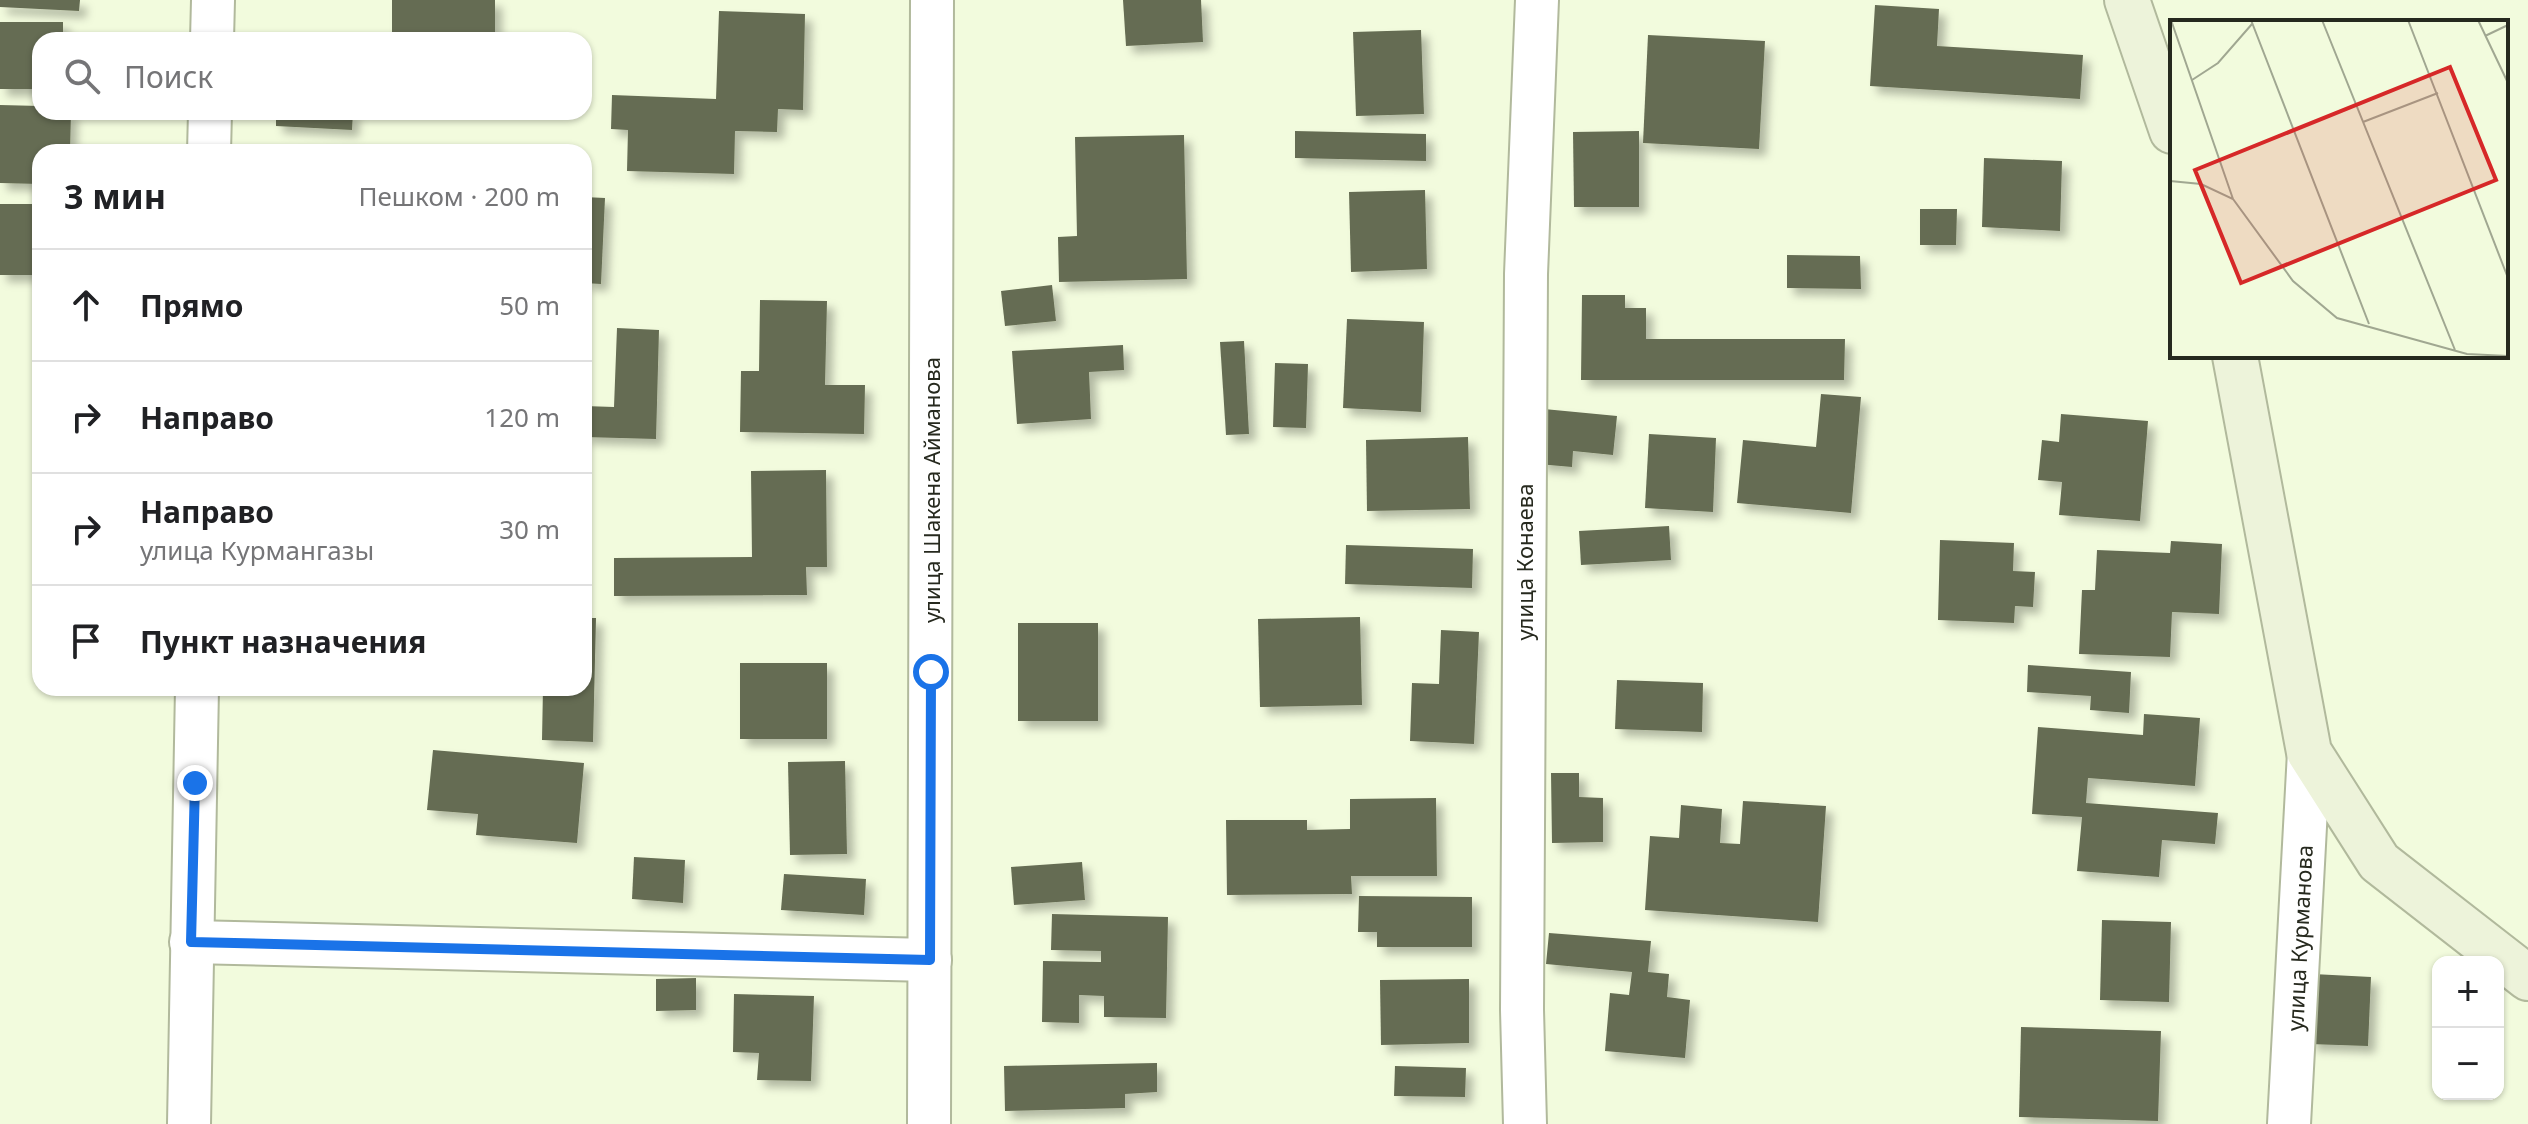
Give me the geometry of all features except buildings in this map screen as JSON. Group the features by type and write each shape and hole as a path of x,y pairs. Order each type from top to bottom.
{"street":[{"path":"212,32 213,0"},
{"name":"улица Шакена Айманова","path":"929,1124 932,0"},
{"name":"улица Конаева","path":"1525,1124 1522,979 1526,274 1537,0"},
{"path":"2127,0 2170,125"},
{"path":"209,144 210,120"},
{"path":"2235,358 2309,752 2379,862 2528,978"},
{"path":"189,1124 197,696"},
{"name":"улица Курманова","path":"2289,1124 2309,752"},
{"path":"191,942 930,960"}],"route":[{"path":"195,783 191,942 930,960 931,672"}]}
